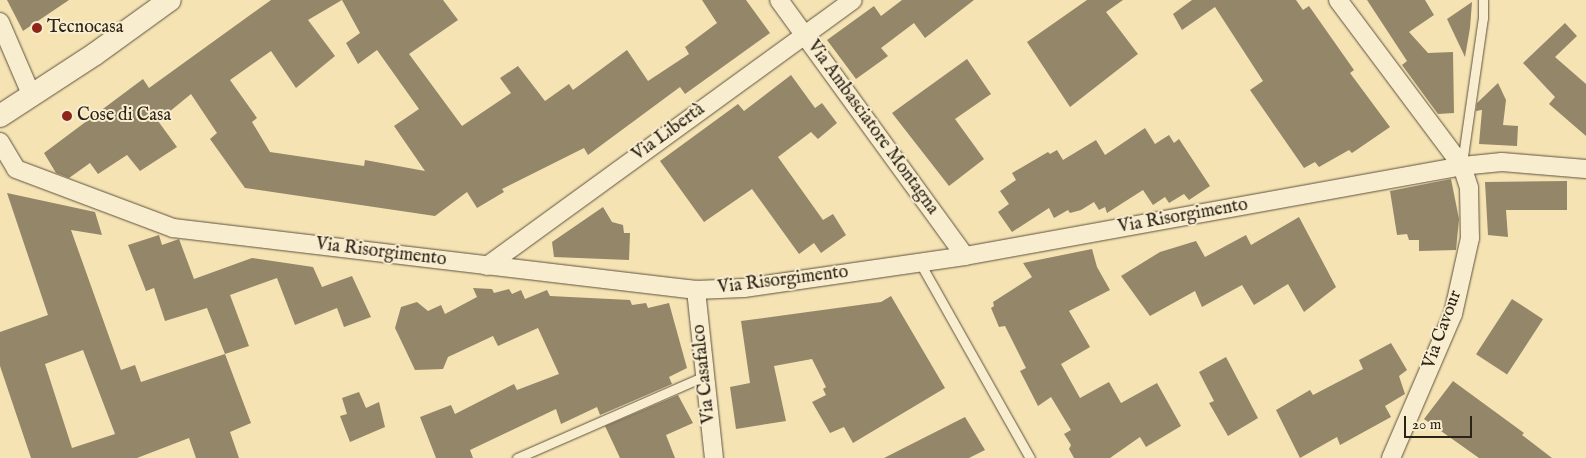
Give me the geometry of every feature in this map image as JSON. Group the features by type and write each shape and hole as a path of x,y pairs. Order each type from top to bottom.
{"street":[{"path":"0,116 95,54 170,0"},
{"name":"Via Ambasciatore Montagna","path":"779,0 965,256"},
{"name":"Via Libertà","path":"487,266 853,0"},
{"path":"1338,0 1462,166"},
{"path":"0,22 31,94"},
{"name":"Via Risorgimento","path":"0,142 16,169 173,228 696,290 744,288 965,256 1462,166 1502,162 1586,168"},
{"name":"Via Cavour","path":"1391,458 1453,314 1470,238 1468,188 1462,166"},
{"name":"Via Casafalco","path":"696,290 714,458"}],"lane":[{"path":"1462,166 1484,18 1483,0"},
{"path":"920,263 1030,458"},
{"path":"517,458 705,376"}],"building":[{"path":"7,0 69,0 23,31"},
{"path":"271,0 342,0 443,0 458,20 409,54 462,126 511,93 500,78 518,66 545,101 569,84 573,90 627,50 648,81 689,54 685,47 717,23 702,0 746,0 770,33 685,94 680,87 588,155 584,148 502,189 504,192 477,208 467,192 435,216 245,188 210,139 217,133 191,94 158,121 177,147 140,171 127,155 98,174 90,163 69,178 56,173 44,153 143,79 149,88","holes":["342,0 360,33 346,43 358,64 377,50 419,109 394,126 425,171 365,160 364,166 270,152 252,122 257,118 230,80 271,51 296,88 335,56 308,20"]},
{"path":"902,0 974,0 925,38 914,23 881,48 888,56 856,79 827,40 874,6 881,16"},
{"path":"1087,0 1123,0 1106,12 1138,54 1070,107 1027,42"},
{"path":"1192,0 1296,0 1303,10 1309,6 1354,70 1350,73 1390,127 1352,153 1349,150 1319,167 1315,162 1304,168 1250,90 1263,81 1215,7 1182,30 1173,14"},
{"path":"1367,0 1425,0 1434,15 1409,32 1428,53 1453,52 1454,113 1438,114 1402,65 1407,61"},
{"path":"1472,2 1470,28 1465,57 1447,19"},
{"path":"1565,23 1577,36 1555,57 1586,84 1586,136 1549,104 1555,97 1523,63"},
{"path":"967,59 991,94 955,119 984,159 949,186 892,113"},
{"path":"791,75 815,108 822,103 837,123 818,139 811,132 778,157 823,220 833,214 846,235 821,253 814,243 799,254 752,189 704,222 660,161 738,104 744,111"},
{"path":"1498,83 1506,100 1503,125 1518,126 1517,146 1479,144 1482,110 1476,111 1477,103"},
{"path":"1145,128 1155,144 1169,135 1174,143 1179,139 1210,186 1189,200 1184,194 1169,203 1165,197 1153,205 1143,190 1107,213 1105,207 1099,210 1094,202 1081,210 1070,213 1068,210 1054,218 1049,208 1012,232 998,212 1009,204 1000,191 1016,180 1012,173 1048,152 1050,154 1057,150 1063,160 1096,140 1105,155"},
{"path":"1451,179 1459,219 1456,250 1419,251 1419,240 1409,240 1407,234 1397,235 1390,191"},
{"path":"1567,181 1567,210 1506,210 1508,237 1488,235 1485,182"},
{"path":"7,193 95,212 102,235 71,230 121,370 135,365 141,382 225,354 251,423 230,432 239,458 196,458 189,438 137,458 31,458 0,366 0,332 48,315","holes":["83,350 115,434 72,448 45,364"]},
{"path":"603,207 612,222 623,225 624,233 630,233 629,260 554,257 552,242"},
{"path":"1299,217 1336,287 1304,312 1288,284 1254,305 1242,285 1202,307 1195,291 1150,316 1121,276 1160,252 1196,241 1205,257 1246,235 1251,245"},
{"path":"159,235 162,245 179,239 194,279 252,258 313,267 322,287 352,276 371,317 344,327 337,308 295,325 277,278 230,295 249,346 225,354 207,308 165,321 154,288 146,291 128,245"},
{"path":"1092,249 1097,267 1110,290 1069,311 1090,347 1061,364 1080,398 1109,382 1121,403 1157,383 1181,426 1146,447 1140,437 1110,458 1074,458 1069,449 1071,445 1064,434 1071,430 1051,397 1038,406 1020,371 1026,368 1005,326 999,327 991,308 994,306 993,302 1032,277 1023,263"},
{"path":"473,288 492,289 494,293 509,289 512,294 521,290 525,299 547,290 550,296 630,300 632,305 646,303 648,308 669,303 687,368 669,377 672,384 600,415 597,407 561,424 556,409 470,450 473,458 436,458 420,417 451,405 455,414 514,384 517,390 559,374 538,328 498,346 493,336 448,357 443,369 415,370 395,328 401,307 417,302 428,311 441,305 445,314 477,297"},
{"path":"891,296 945,388 853,443 844,427 830,433 812,402 826,395 823,389 826,387 812,359 774,366 786,421 736,429 730,387 750,383 741,321 881,302"},
{"path":"1512,299 1543,319 1507,375 1476,354"},
{"path":"1391,343 1407,370 1399,376 1405,394 1385,406 1391,417 1340,445 1337,437 1300,458 1276,410 1310,390 1313,395 1363,369 1359,360"},
{"path":"1226,357 1258,418 1228,436 1209,403 1214,401 1199,372"},
{"path":"1453,381 1524,433 1522,435 1552,458 1479,458 1424,419"},
{"path":"359,392 366,408 379,402 385,427 350,442 340,416 347,414 342,398"},
{"path":"678,395 693,423 666,435 675,458 620,458 605,426"},
{"path":"965,417 985,450 969,458 884,458"}],"place":[{"name":"Tecnocasa","path":"37,28"},
{"name":"Cose di Casa","path":"67,116"}]}
